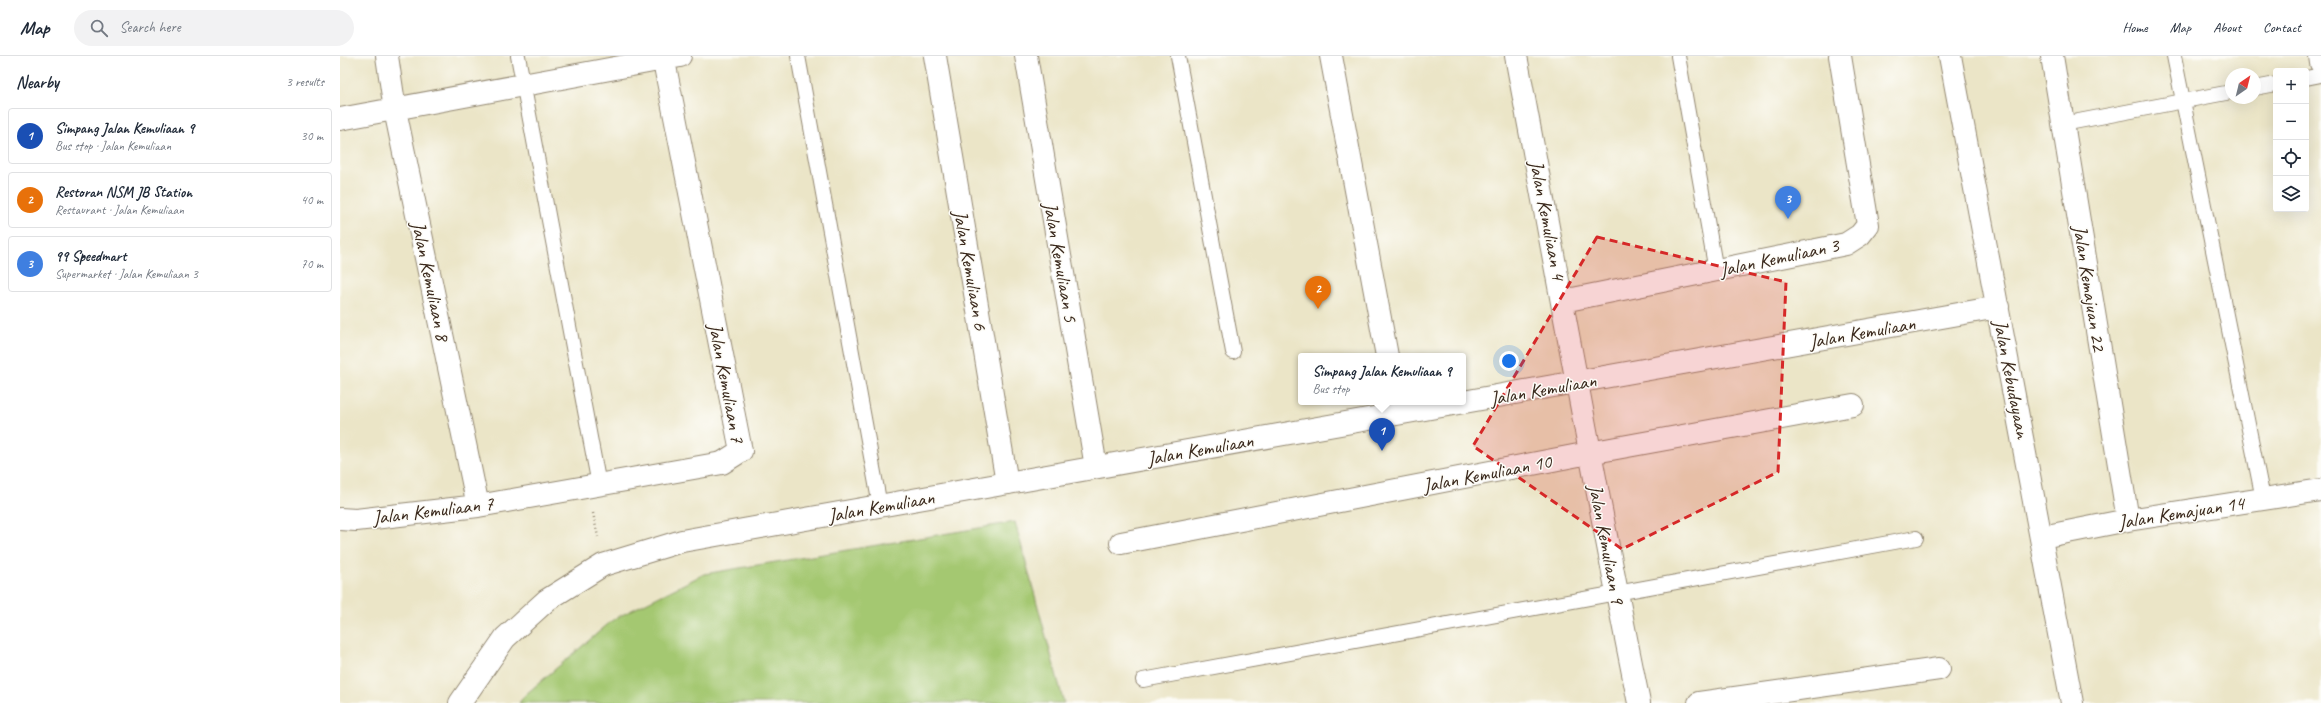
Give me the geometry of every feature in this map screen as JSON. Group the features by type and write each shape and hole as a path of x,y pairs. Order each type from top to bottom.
{"street":[{"name":"Jalan Kemuliaan 8","path":"387,56 395,110 478,506"},
{"name":"Jalan Kemuliaan 6","path":"935,56 1007,483"},
{"name":"Jalan Kemuliaan 5","path":"1026,56 1096,468"},
{"path":"1330,56 1386,353"},
{"name":"Jalan Kemuliaan 4","path":"1516,56 1579,384"},
{"name":"Jalan Kemuliaan 3","path":"1563,302 1846,244 1860,235 1868,225 1840,56"},
{"name":"Jalan Kebudayaan","path":"1950,56 2042,537 2072,703"},
{"name":"Jalan Kemajuan 22","path":"2052,56 2128,520"},
{"path":"2320,56 2321,63"},
{"path":"340,119 524,86 669,57"},
{"name":"Jalan Kemuliaan 7","path":"340,519 356,520 478,506 722,463 741,451 669,57"},
{"name":"Jalan Kemuliaan","path":"1466,399 1579,384 1998,307"},
{"name":"Jalan Kemuliaan 9","path":"1579,384 1589,453 1639,703"},
{"name":"Jalan Kemuliaan","path":"460,703 505,638 547,600 603,565 682,541 1096,468 1396,408 1419,405"},
{"name":"Jalan Kemuliaan 10","path":"1121,544 1589,453 1853,405"},
{"name":"Jalan Kemajuan 14","path":"2042,537 2128,520 2321,490"},
{"path":"1699,703 1939,669"}],"lane":[{"path":"518,56 599,485"},
{"path":"798,56 880,506"},
{"path":"1178,56 1233,352"},
{"path":"1678,56 1716,271"},
{"path":"2174,56 2263,499"},
{"path":"2309,77 2321,75"},
{"path":"2261,87 2273,85"},
{"path":"2063,124 2225,93"},
{"path":"1144,680 1916,538"}],"path":[{"path":"591,506 596,531"}],"highlighted area":[{"path":"1597,237 1786,282 1778,472 1622,549 1473,446"}],"green space":[{"path":"1015,522 1064,703 519,703 525,695 614,619 704,574"}],"place":[{"name":"99 Speedmart","path":"1788,219"},
{"name":"Restoran NSM JB Station","path":"1318,309"},
{"name":"Simpang Jalan Kemuliaan 9","path":"1382,451"}]}
